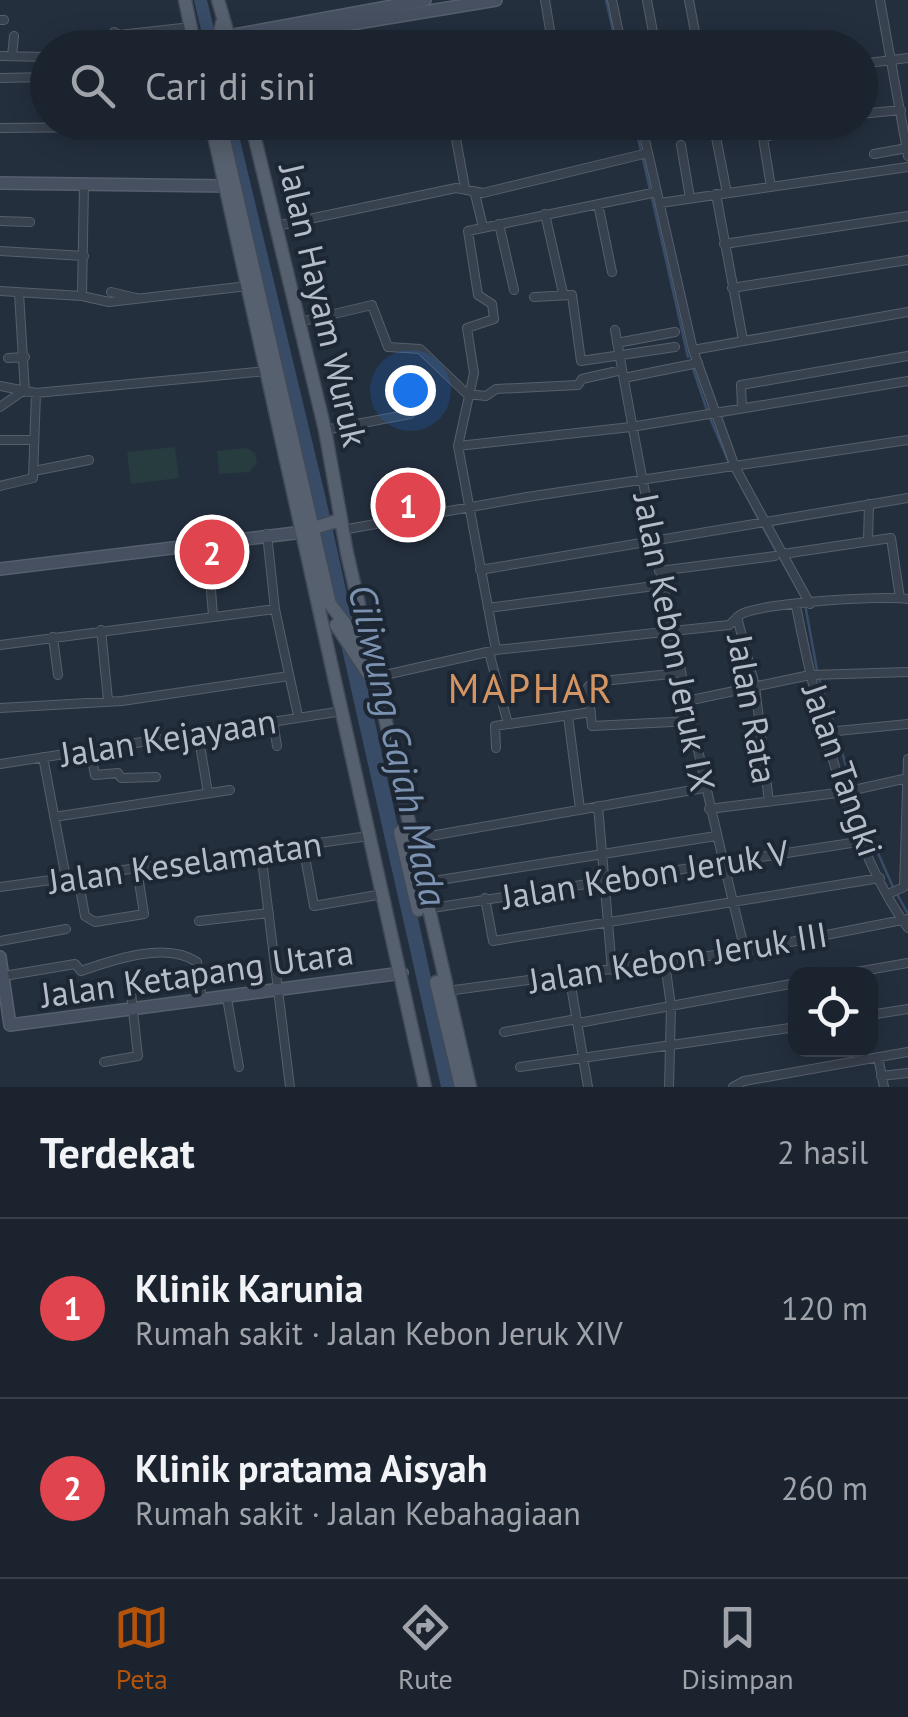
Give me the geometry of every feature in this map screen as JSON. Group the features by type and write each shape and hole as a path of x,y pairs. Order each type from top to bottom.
{"main road":[{"path":"185,0 191,30"},
{"path":"218,0 225,30"},
{"path":"222,21 225,30"},
{"path":"191,27 198,30"},
{"path":"217,140 248,286 262,326 267,371 328,605 348,741 425,1087"},
{"path":"218,140 309,531 302,556 336,712 342,736 348,741"},
{"name":"Jalan Hayam Wuruk","path":"255,140 325,430 338,524 403,848 461,1087"},
{"path":"309,531 338,524"},
{"path":"328,605 338,628 369,670"},
{"path":"328,605 370,659 387,727"},
{"name":"Jalan Hayam Wuruk","path":"369,670 387,727 470,1087"}],"street":[{"path":"307,30 424,0"},
{"path":"290,30 496,0"},
{"path":"544,0 549,30"},
{"path":"612,0 618,30"},
{"path":"646,0 652,30"},
{"path":"688,0 694,30"},
{"path":"874,154 907,152 880,0"},
{"path":"164,30 191,27"},
{"path":"12,56 14,36"},
{"path":"0,56 30,56"},
{"path":"878,62 908,58"},
{"path":"0,78 30,77"},
{"path":"878,112 900,110"},
{"path":"0,128 30,127"},
{"path":"456,140 465,188"},
{"name":"Jalan Tangki","path":"644,140 652,193 660,203 694,365 732,467 804,605 817,675 864,841 906,922"},
{"path":"717,140 727,192"},
{"path":"763,140 771,186"},
{"path":"681,146 690,198"},
{"path":"276,226 465,188 475,194 647,153"},
{"path":"660,203 908,167"},
{"path":"0,182 225,186"},
{"path":"82,296 84,183"},
{"path":"508,724 466,509 458,446 474,372 467,328 493,320 494,309 478,295 468,231 652,193"},
{"path":"475,194 483,227"},
{"path":"716,194 743,340"},
{"path":"598,204 612,272"},
{"path":"546,214 563,293"},
{"path":"724,244 908,216"},
{"path":"0,221 30,222"},
{"path":"499,224 514,290"},
{"path":"0,252 84,256"},
{"path":"732,288 908,260"},
{"path":"0,291 82,296 100,302 248,286"},
{"path":"111,292 136,298"},
{"path":"19,293 24,392"},
{"path":"534,297 563,293 573,297 580,360 620,358 675,347"},
{"path":"300,322 372,305 388,347 420,349 467,394 554,388 694,365"},
{"path":"693,350 908,312"},
{"name":"Jalan Kebon Jeruk IX","path":"615,330 652,542 704,788 745,951"},
{"path":"617,343 675,332"},
{"path":"742,408 740,386 908,356"},
{"path":"8,358 25,357"},
{"path":"0,386 36,393 267,371"},
{"path":"458,446 631,428 908,380"},
{"path":"0,407 24,392"},
{"path":"33,479 36,393"},
{"path":"325,430 410,414"},
{"path":"0,440 34,440"},
{"path":"338,524 466,509 908,440"},
{"path":"39,470 89,460"},
{"path":"0,486 33,479 42,485"},
{"path":"480,570 908,498"},
{"path":"868,541 869,504"},
{"path":"0,569 309,531"},
{"path":"267,534 276,609 298,716"},
{"path":"369,670 493,651 728,625 737,617 804,605 904,598 893,540 659,571"},
{"path":"488,608 662,585"},
{"path":"211,590 214,616"},
{"path":"0,645 276,609"},
{"name":"Jalan Rata","path":"737,617 755,686 769,802"},
{"path":"100,630 108,700"},
{"path":"53,637 58,675"},
{"path":"687,701 817,675 908,672"},
{"path":"680,673 592,682 588,688 591,712 596,728 692,721"},
{"path":"0,708 108,700 289,676"},
{"name":"Jalan Kejayaan","path":"0,764 336,712"},
{"path":"496,748 493,729 591,712"},
{"path":"568,716 580,808"},
{"path":"274,721 277,746"},
{"path":"832,731 908,724"},
{"path":"90,749 94,776 118,772 121,778 156,778"},
{"path":"201,752 208,793"},
{"path":"43,756 66,878"},
{"path":"891,892 904,888 908,759"},
{"path":"710,809 907,778"},
{"path":"410,839 704,788"},
{"path":"54,817 230,790"},
{"path":"598,806 612,970"},
{"name":"Jalan Keselamatan","path":"0,886 369,836"},
{"path":"421,883 716,836"},
{"name":"Jalan Kebon Jeruk V","path":"426,909 864,841"},
{"path":"303,846 314,906 383,894"},
{"path":"260,852 290,1087"},
{"path":"78,877 85,916 105,921 144,914 138,869"},
{"path":"485,898 493,941 880,878"},
{"path":"199,921 269,912"},
{"name":"Jalan Kebon Jeruk III","path":"447,991 745,951 906,922"},
{"path":"0,941 66,929"},
{"path":"2,978 75,964 82,970 138,956 177,955 196,960 202,1002"},
{"path":"0,957 5,1026"},
{"path":"664,963 671,1006 668,1087"},
{"path":"878,968 908,963"},
{"name":"Jalan Ketapang Utara","path":"5,1026 133,1012 402,972"},
{"path":"569,974 588,1087"},
{"path":"504,1032 788,985"},
{"path":"104,1062 138,1056 131,993"},
{"path":"228,998 239,1067"},
{"path":"878,1014 908,1009"},
{"path":"520,1068 788,1028"},
{"path":"733,1087 744,1080 908,1052"},
{"path":"878,1058 884,1087"},
{"path":"881,1076 908,1073"}],"green space":[{"path":"175,447 179,478 131,484 127,452"},
{"path":"247,448 255,453 257,463 249,472 219,474 217,451"}],"water":[{"path":"194,0 207,0 214,30 201,30"},
{"path":"227,140 240,140 326,499 455,1087 441,1087"}],"waterway":[{"path":"606,0 613,30"},
{"path":"638,140 641,151"},
{"path":"643,159 650,190"},
{"path":"652,198 688,357"},
{"path":"690,360 707,410"},
{"path":"710,418 730,465"},
{"path":"741,486 758,518"},
{"path":"762,526 802,597"},
{"path":"805,604 817,670"},
{"path":"819,678 835,727"},
{"path":"837,735 859,810 893,887"},
{"path":"897,894 908,914"}],"place":[{"name":"Klinik Karunia","path":"408,505"},
{"name":"Klinik pratama Aisyah","path":"212,552"}],"district":[{"name":"MAPHAR","path":"531,688"}],"water label":[{"name":"Ciliwung Gajah Mada","path":"399,745"}]}
